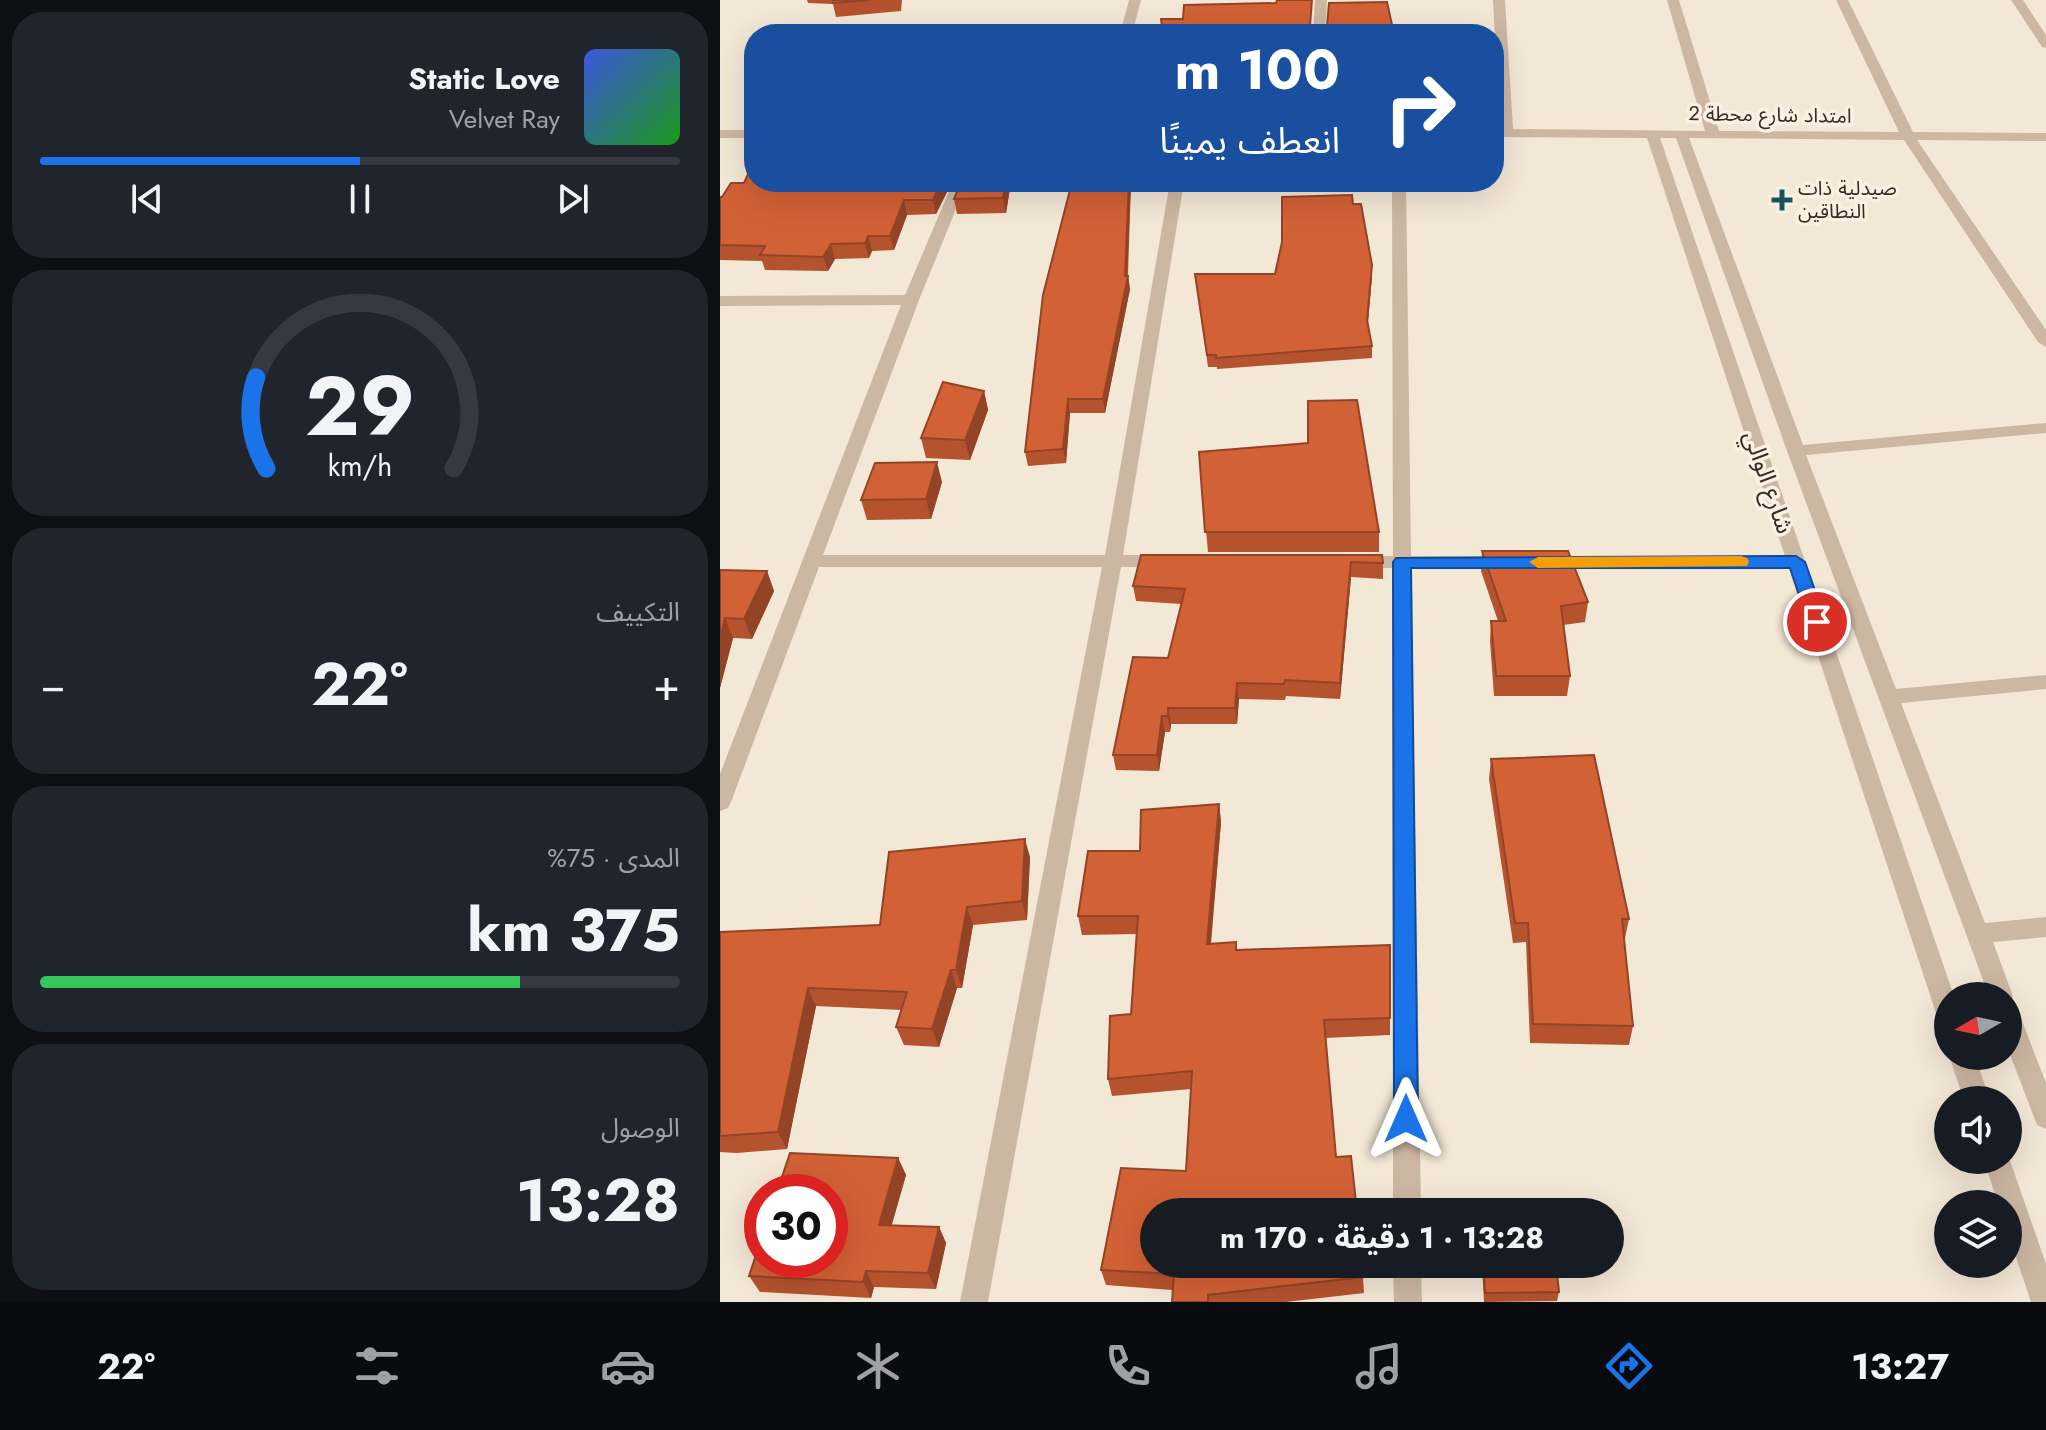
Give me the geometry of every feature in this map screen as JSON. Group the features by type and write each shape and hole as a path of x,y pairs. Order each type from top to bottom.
{"street":[{"path":"1129,24 1135,0"},
{"path":"1320,24 1321,0"},
{"path":"1499,0 1499,24"},
{"path":"1673,0 1713,134"},
{"path":"1842,0 1908,136 2046,342"},
{"path":"2017,0 2046,44"},
{"name":"امتداد شارع محطة 2","path":"1504,133 2046,137"},
{"path":"720,134 744,134"},
{"name":"شارع الوالي","path":"1652,134 1938,982"},
{"name":"شارع الوالي","path":"1681,134 1796,451 1996,982"},
{"path":"720,802 730,752 813,561 911,300 956,192"},
{"path":"974,1302 1113,561 1175,192"},
{"path":"1399,192 1407,1198"},
{"path":"720,301 911,300"},
{"path":"2029,317 2046,317"},
{"path":"1796,451 2046,428"},
{"path":"813,561 1189,561"},
{"path":"1341,562 1796,562"},
{"path":"1888,697 2046,682"},
{"path":"1978,934 2046,927"},
{"path":"2022,1053 2046,1117"},
{"path":"2002,1174 2045,1302"},
{"path":"1407,1278 1408,1302"}],"building":[{"path":"834,0 871,0 833,3"},
{"path":"1277,0 1312,0 1310,24 1162,24 1161,19 1183,19 1184,5 1276,3"},
{"path":"1387,2 1392,24 1327,24 1329,3"},
{"path":"731,183 744,183 744,192 937,192 933,200 904,200 890,236 868,236 865,243 831,244 823,257 760,255 765,246 720,245 720,197"},
{"path":"957,192 1004,192 1003,198 954,199"},
{"path":"1069,192 1129,192 1125,276 1128,276 1103,399 1068,399 1063,449 1025,452 1043,295"},
{"path":"1352,195 1353,204 1361,204 1372,265 1367,320 1372,346 1216,358 1216,355 1207,355 1195,274 1275,274 1282,242 1282,197"},
{"path":"943,382 984,391 965,440 921,438"},
{"path":"1357,400 1379,532 1205,532 1199,452 1308,443 1308,401"},
{"path":"937,462 926,499 861,500 875,463"},
{"path":"1482,551 1568,551 1588,602 1561,606 1570,676 1496,676 1491,621 1506,621"},
{"path":"1141,555 1382,555 1383,563 1351,562 1340,683 1285,680 1284,684 1237,683 1235,708 1168,708 1168,716 1162,716 1157,755 1113,755 1133,657 1168,658 1185,589 1133,586"},
{"path":"720,570 767,571 744,619 725,618 720,638"},
{"path":"1594,755 1629,919 1622,919 1633,1026 1533,1024 1528,923 1515,923 1491,759"},
{"path":"1219,804 1207,944 1236,942 1236,950 1390,945 1390,1018 1324,1020 1336,1157 1351,1156 1356,1198 1140,1198 1140,1272 1101,1270 1121,1168 1186,1171 1192,1071 1108,1079 1110,1016 1131,1014 1138,916 1078,916 1088,851 1140,851 1141,810"},
{"path":"1025,839 1022,901 967,907 956,970 951,970 932,1029 896,1027 907,992 808,988 778,1132 720,1136 720,932 880,925 889,852"},
{"path":"790,1153 898,1158 879,1225 939,1227 928,1273 866,1271 863,1282 787,1278 848,1278 848,1174 783,1174"},
{"path":"1174,1278 1354,1278 1208,1295 1208,1302 1172,1302"},
{"path":"1484,1278 1558,1278 1559,1292 1485,1293"}],"slow traffic":[{"path":"1538,562 1741,562"}],"place":[{"name":"صيدلية ذات النطاقين","path":"1782,200"}],"route":[{"path":"1406,1119 1402,562 1796,562 1817,622"}]}
